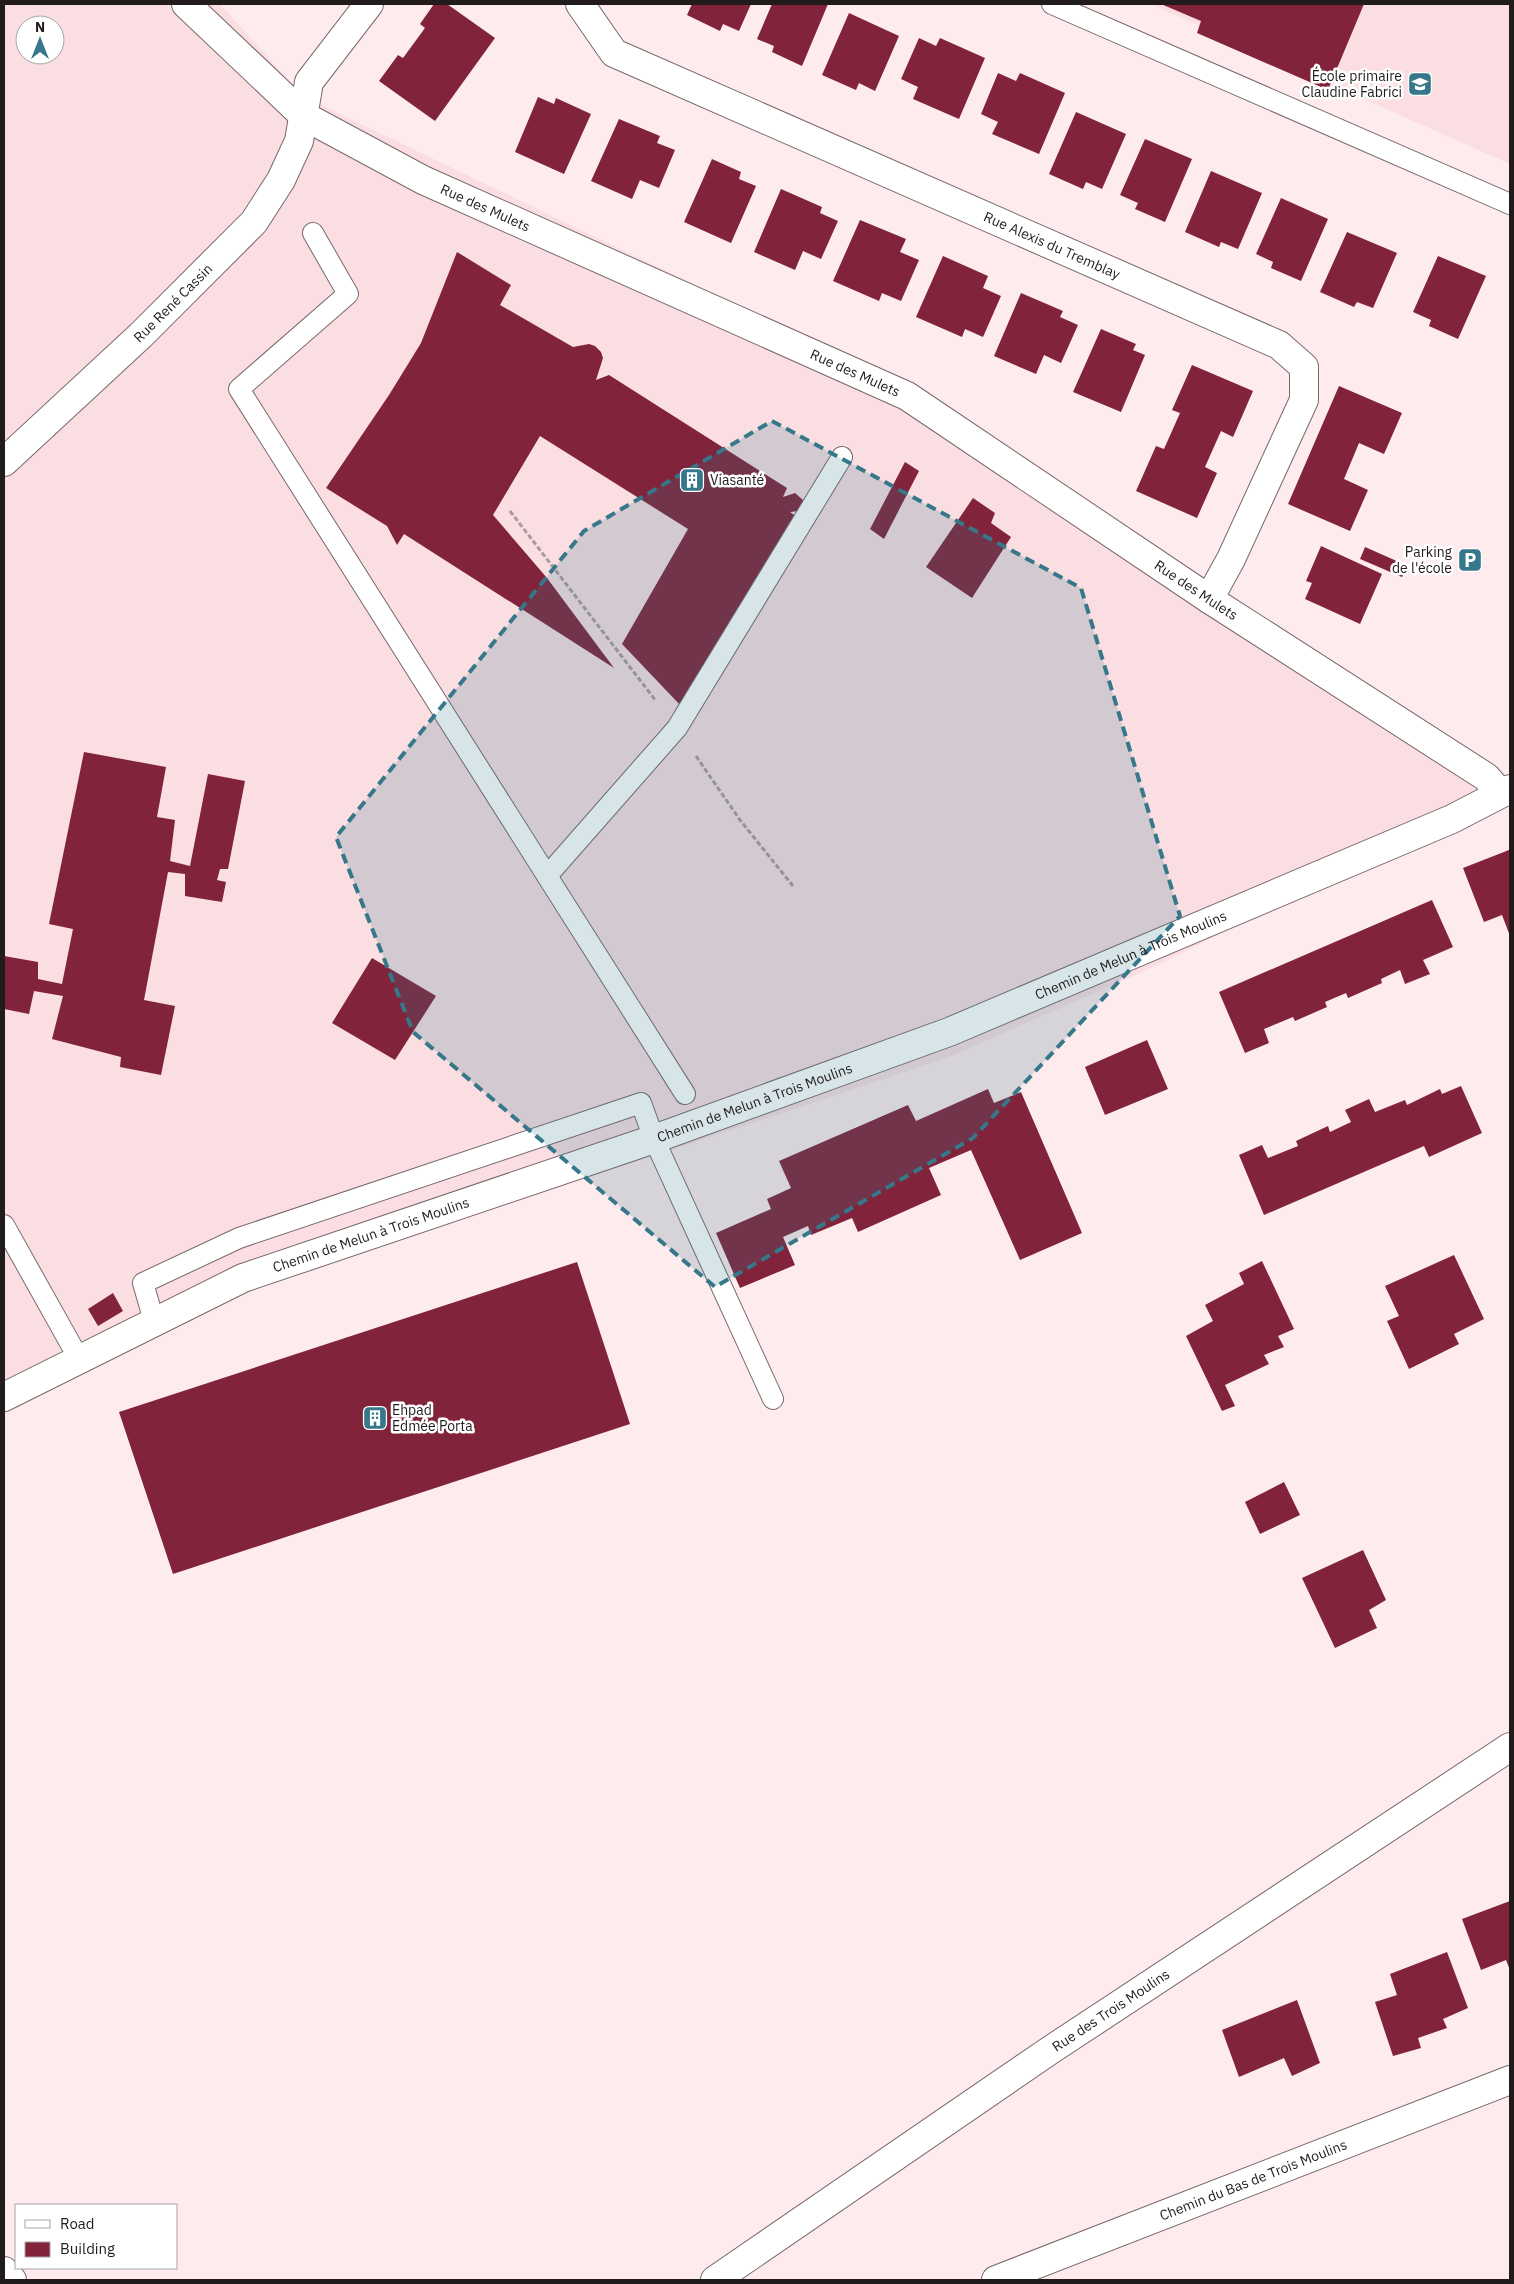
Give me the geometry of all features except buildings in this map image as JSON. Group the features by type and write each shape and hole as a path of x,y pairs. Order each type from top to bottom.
{"street":[{"name":"Rue des Mulets","path":"186,4 304,116 423,180 908,396 1209,599 1505,791"},
{"path":"304,116 309,82 370,4"},
{"name":"Rue Alexis du Tremblay","path":"580,4 614,53 1279,345 1304,367 1304,400 1231,559 1209,599"},
{"name":"Rue René Cassin","path":"4,462 141,335 254,222 281,180 299,141 304,116"},
{"name":"Chemin de Melun à Trois Moulins","path":"4,1397 78,1358 243,1278 654,1139 949,1032 1452,819 1505,791"},
{"name":"Rue des Trois Moulins","path":"715,2280 1049,2051 1510,1747"},
{"name":"Chemin du Bas de Trois Moulins","path":"996,2280 1510,2080"},
{"path":"4,2271 12,2280"}],"lane":[{"path":"1052,4 1510,204"},
{"path":"313,233 348,294 239,389 685,1094"},
{"path":"547,876 677,728 842,457"},
{"path":"154,1321 143,1283 239,1238 641,1103 654,1139 772,1399"},
{"path":"4,1224 78,1358"}],"path":[{"path":"510,511 677,728 740,820 793,886"}],"highlighted area":[{"path":"772,421 1081,588 1180,916 973,1138 715,1287 413,1032 336,837 584,531"}],"shaded area":[{"path":"4,4 220,4 303,96 913,390 1510,788 1158,965 947,1058 651,1157 312,1264 237,1291 4,1406"},
{"name":"École primaire Claudine Fabrici","path":"1150,4 1510,4 1510,164"}],"place":[{"name":"École primaire Claudine Fabrici","path":"1420,84"},
{"name":"Viasanté","path":"692,480"},
{"name":"Parking de l'école","path":"1470,560"},
{"name":"Ehpad Edmée Porta","path":"375,1418"}]}
